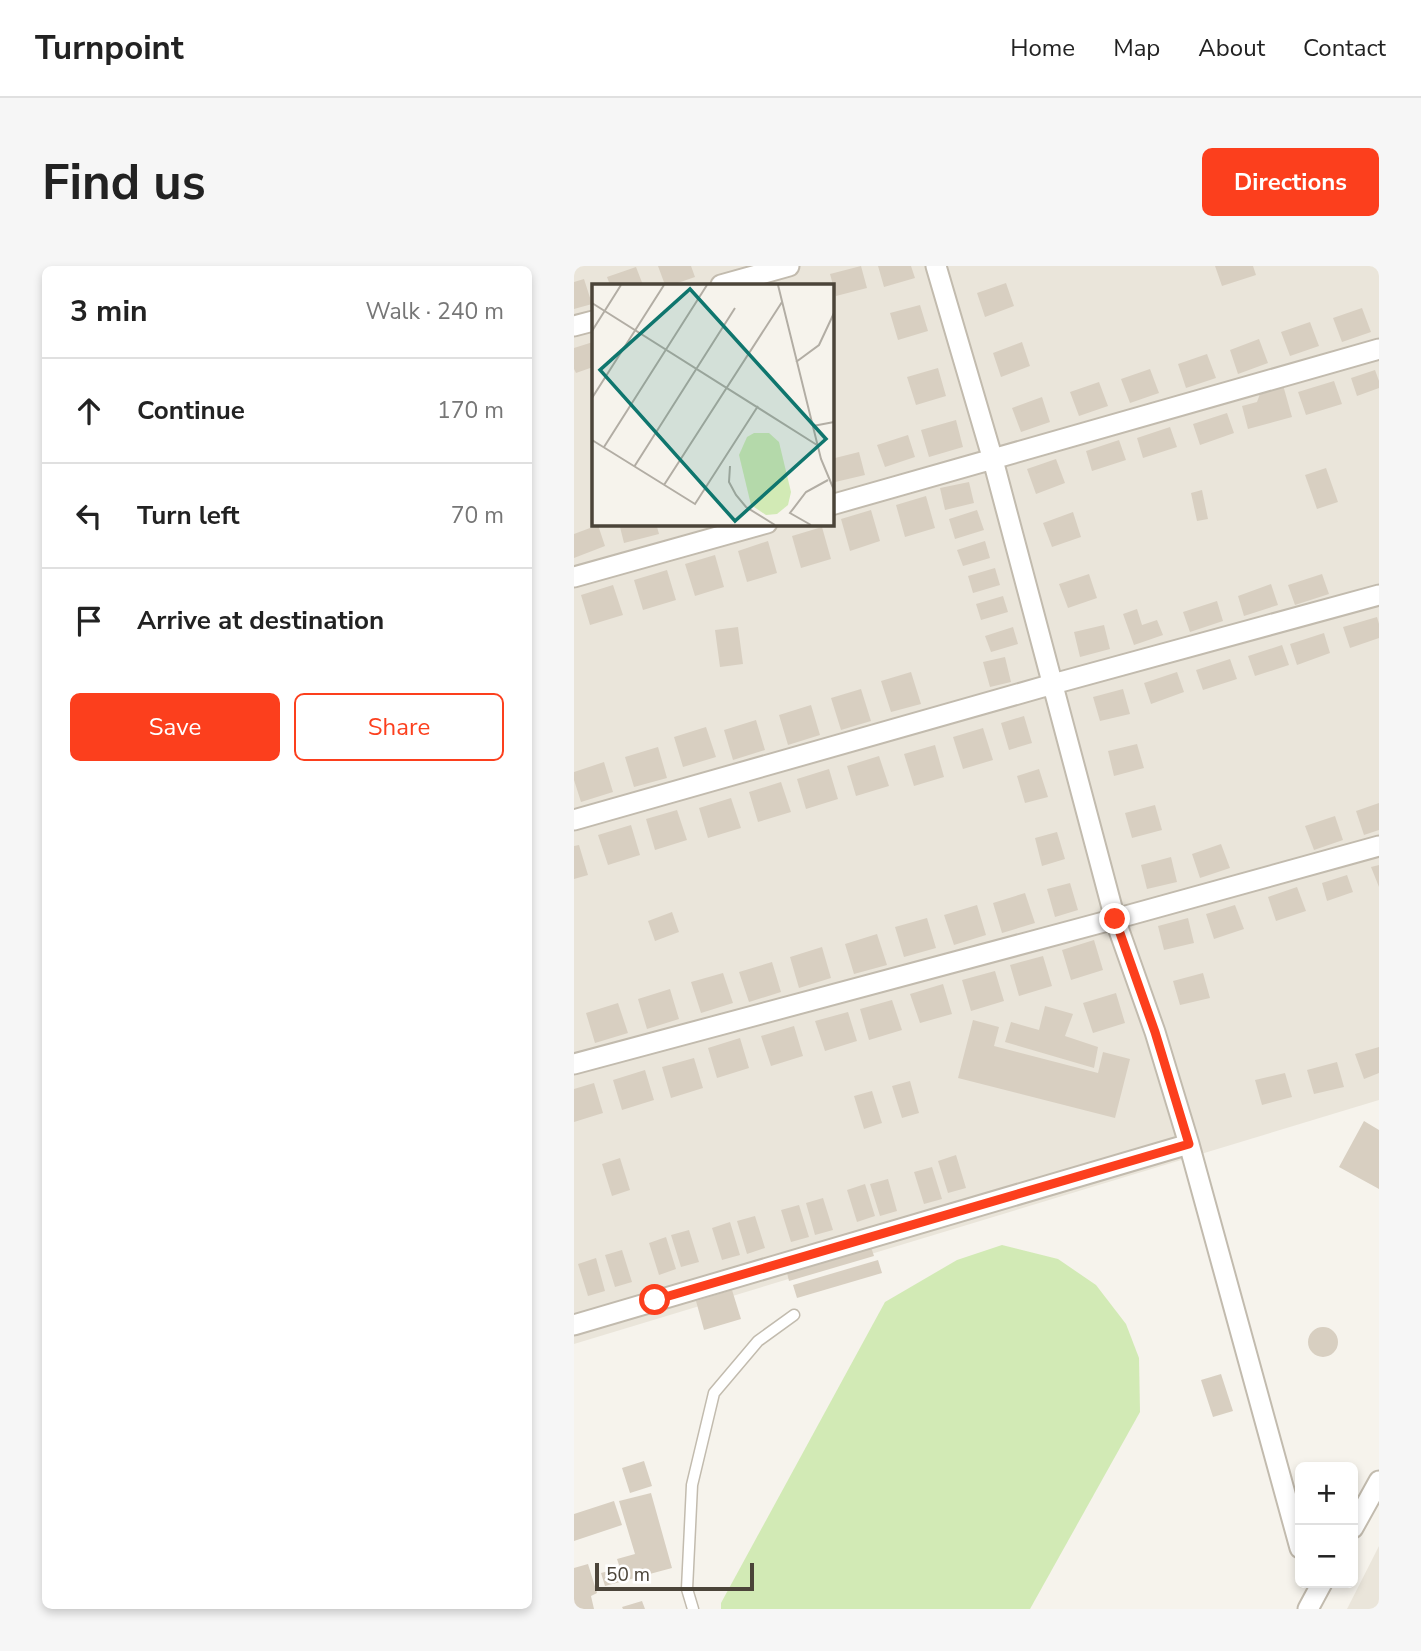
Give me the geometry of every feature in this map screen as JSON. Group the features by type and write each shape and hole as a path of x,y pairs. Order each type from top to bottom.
{"street":[{"path":"725,284 789,266"},
{"path":"936,266 993,460 1115,919 1155,1032 1189,1144 1295,1530"},
{"path":"574,326 592,321"},
{"path":"833,504 1379,349"},
{"path":"574,577 760,525"},
{"path":"574,820 1379,595"},
{"path":"574,1064 1379,846"},
{"path":"574,1325 1189,1144"},
{"path":"1355,1525 1378,1487"}],"lane":[{"path":"693,1609 687,1589 692,1485 714,1394 758,1341 794,1315"}],"shaded area":[{"path":"574,266 1379,266 1379,1100 574,1344"},
{"path":"1379,1546 1379,1609 1347,1609"}],"green space":[{"path":"1002,1245 1058,1259 1096,1285 1126,1324 1139,1358 1140,1412 1030,1609 721,1609 721,1603 885,1302 957,1260"}],"building":[{"path":"658,266 691,266 695,277 675,284 665,284"},
{"path":"861,266 867,288 836,296 830,274"},
{"path":"878,266 911,266 915,278 884,287"},
{"path":"1215,266 1253,266 1256,275 1222,286"},
{"path":"636,267 643,284 610,284 607,277"},
{"path":"584,279 592,304 574,309 574,282"},
{"path":"1006,283 1014,306 985,317 977,293"},
{"path":"920,305 928,331 898,340 890,313"},
{"path":"1362,308 1371,332 1342,342 1333,318"},
{"path":"1310,322 1319,346 1290,356 1281,332"},
{"path":"1259,339 1268,363 1238,374 1230,350"},
{"path":"592,342 592,367 576,373 574,348"},
{"path":"1022,342 1030,366 1001,377 993,353"},
{"path":"1207,354 1216,378 1186,388 1178,364"},
{"path":"938,368 946,396 916,405 907,377"},
{"path":"1150,369 1159,393 1130,403 1121,379"},
{"path":"1375,370 1379,388 1357,396 1351,378"},
{"path":"1334,381 1342,404 1306,415 1298,392"},
{"path":"1099,382 1108,406 1079,416 1070,392"},
{"path":"1283,385 1292,417 1248,429 1242,406 1257,402 1261,391"},
{"path":"1042,397 1050,422 1021,432 1012,408"},
{"path":"1227,413 1234,433 1200,445 1193,424"},
{"path":"956,420 963,447 929,457 921,430"},
{"path":"1170,427 1177,447 1143,458 1137,438"},
{"path":"908,435 915,457 885,467 877,445"},
{"path":"1119,440 1126,460 1092,471 1086,451"},
{"path":"859,452 865,475 833,483 833,458"},
{"path":"1056,459 1065,483 1036,494 1027,469"},
{"path":"1326,468 1338,502 1317,509 1305,475"},
{"path":"969,482 974,503 945,510 940,488"},
{"path":"1202,490 1208,519 1197,521 1191,493"},
{"path":"926,496 935,528 905,537 896,505"},
{"path":"871,510 880,541 850,551 841,519"},
{"path":"977,510 984,530 955,539 949,519"},
{"path":"1073,512 1081,537 1052,547 1043,523"},
{"path":"598,525 605,546 574,558 574,534"},
{"path":"620,525 657,525 659,534 624,543"},
{"path":"822,527 831,559 801,568 792,536"},
{"path":"768,541 777,573 747,582 738,551"},
{"path":"985,541 990,558 963,566 957,550"},
{"path":"715,555 724,587 695,596 685,564"},
{"path":"995,568 1000,585 973,593 968,576"},
{"path":"667,570 676,600 643,610 634,580"},
{"path":"1089,574 1097,598 1068,608 1059,584"},
{"path":"1322,574 1329,594 1295,605 1288,585"},
{"path":"1271,584 1278,605 1244,616 1238,596"},
{"path":"613,585 623,615 590,625 581,595"},
{"path":"1003,596 1008,612 981,620 976,604"},
{"path":"1217,601 1223,621 1190,632 1183,612"},
{"path":"1137,609 1142,625 1157,620 1163,635 1134,645 1123,614"},
{"path":"1377,617 1379,638 1350,648 1343,627"},
{"path":"1104,625 1110,649 1080,657 1074,632"},
{"path":"738,627 743,664 720,667 715,630"},
{"path":"1013,627 1018,644 991,652 985,636"},
{"path":"1324,633 1330,653 1297,665 1290,644"},
{"path":"1282,645 1289,665 1255,676 1248,656"},
{"path":"1005,657 1011,682 990,687 983,662"},
{"path":"1230,659 1237,679 1203,690 1196,670"},
{"path":"911,672 921,704 891,712 881,681"},
{"path":"1177,672 1184,692 1151,704 1144,683"},
{"path":"861,689 871,721 841,730 831,698"},
{"path":"1123,689 1130,714 1100,721 1093,697"},
{"path":"811,705 820,735 788,745 779,715"},
{"path":"1024,716 1032,743 1009,750 1001,723"},
{"path":"756,720 765,750 733,760 724,730"},
{"path":"706,727 716,757 683,767 674,737"},
{"path":"983,728 993,760 963,769 953,737"},
{"path":"1137,744 1144,768 1114,776 1108,751"},
{"path":"935,745 944,777 914,786 904,754"},
{"path":"658,747 667,778 634,787 625,757"},
{"path":"879,756 889,786 856,796 847,766"},
{"path":"604,762 613,792 581,802 574,772"},
{"path":"829,769 838,799 806,809 797,779"},
{"path":"1039,769 1048,797 1025,803 1017,776"},
{"path":"781,782 791,812 758,822 749,792"},
{"path":"731,798 741,828 708,838 699,808"},
{"path":"1379,803 1379,830 1364,835 1356,811"},
{"path":"1155,805 1162,830 1132,838 1125,813"},
{"path":"677,810 687,840 655,850 646,819"},
{"path":"1335,816 1343,840 1314,850 1305,826"},
{"path":"631,825 640,855 608,865 598,835"},
{"path":"1057,832 1065,859 1042,866 1035,838"},
{"path":"1221,844 1230,868 1200,878 1192,854"},
{"path":"579,845 588,875 574,879 574,846"},
{"path":"1171,857 1177,882 1147,889 1141,865"},
{"path":"1379,865 1379,887 1371,867"},
{"path":"1347,875 1353,892 1327,901 1322,883"},
{"path":"1070,883 1078,910 1055,917 1047,889"},
{"path":"1297,887 1306,911 1276,921 1268,897"},
{"path":"1025,893 1035,923 1002,933 993,903"},
{"path":"977,905 986,935 954,945 944,915"},
{"path":"1235,905 1244,929 1214,939 1206,914"},
{"path":"672,912 679,932 655,941 648,921"},
{"path":"927,918 936,948 904,957 895,927"},
{"path":"1188,918 1194,943 1164,950 1158,926"},
{"path":"877,934 887,965 854,974 845,944"},
{"path":"1094,940 1103,970 1071,980 1062,950"},
{"path":"822,947 831,978 799,988 790,957"},
{"path":"1043,956 1052,986 1019,996 1010,965"},
{"path":"772,962 781,992 749,1002 739,972"},
{"path":"995,971 1004,1001 971,1011 962,980"},
{"path":"723,973 733,1003 701,1013 691,982"},
{"path":"1203,973 1210,998 1180,1005 1173,981"},
{"path":"943,984 952,1014 920,1023 910,994"},
{"path":"670,989 679,1019 647,1029 638,999"},
{"path":"1116,993 1125,1023 1093,1033 1083,1003"},
{"path":"892,1000 902,1030 869,1040 860,1009"},
{"path":"618,1003 628,1033 595,1043 586,1013"},
{"path":"1045,1006 1073,1014 1065,1036 1098,1047 1094,1068 1005,1042 1011,1022 1039,1030"},
{"path":"848,1012 857,1041 825,1051 815,1021"},
{"path":"973,1020 999,1027 994,1046 1098,1073 1103,1052 1130,1059 1115,1118 958,1078"},
{"path":"794,1026 803,1056 771,1066 761,1036"},
{"path":"740,1038 749,1068 717,1078 708,1048"},
{"path":"1379,1047 1379,1073 1364,1079 1355,1054"},
{"path":"694,1058 703,1088 671,1098 662,1067"},
{"path":"1337,1062 1344,1087 1314,1094 1307,1070"},
{"path":"645,1070 654,1100 622,1110 613,1080"},
{"path":"1285,1073 1292,1097 1262,1105 1255,1080"},
{"path":"910,1081 919,1113 902,1118 892,1086"},
{"path":"594,1083 603,1113 574,1122 574,1089"},
{"path":"872,1091 882,1123 864,1129 854,1096"},
{"path":"1364,1121 1379,1130 1379,1189 1339,1167"},
{"path":"956,1155 966,1188 948,1193 938,1161"},
{"path":"620,1158 630,1190 612,1196 602,1164"},
{"path":"932,1167 942,1199 924,1204 914,1172"},
{"path":"888,1179 897,1211 880,1216 870,1184"},
{"path":"865,1184 875,1216 857,1222 847,1190"},
{"path":"823,1198 833,1230 815,1235 806,1203"},
{"path":"799,1205 809,1237 791,1242 781,1210"},
{"path":"755,1216 765,1248 747,1254 737,1221"},
{"path":"730,1222 740,1255 722,1260 712,1228"},
{"path":"689,1230 699,1262 681,1267 671,1235"},
{"path":"666,1237 676,1269 659,1275 649,1243"},
{"path":"870,1244 874,1256 789,1281 786,1269"},
{"path":"622,1250 632,1282 615,1287 605,1255"},
{"path":"596,1258 605,1291 588,1296 578,1264"},
{"path":"878,1260 882,1273 797,1298 793,1285"},
{"path":"732,1290 741,1319 704,1330 696,1301"},
{"path":"1323,1327 1329,1328 1337,1336 1337,1348 1329,1356 1323,1357 1317,1356 1309,1348 1308,1342 1309,1336 1317,1328"},
{"path":"1221,1374 1233,1411 1213,1417 1201,1380"},
{"path":"644,1461 652,1486 630,1493 622,1468"},
{"path":"651,1493 672,1568 605,1586 601,1573 620,1568 617,1559 635,1554 619,1501"},
{"path":"614,1501 622,1525 574,1541 574,1514"},
{"path":"588,1564 597,1593 591,1596 594,1609 574,1609 574,1568"},
{"path":"642,1601 645,1609 622,1607"}],"route":[{"path":"655,1300 1189,1144 1155,1032 1115,919"}]}
